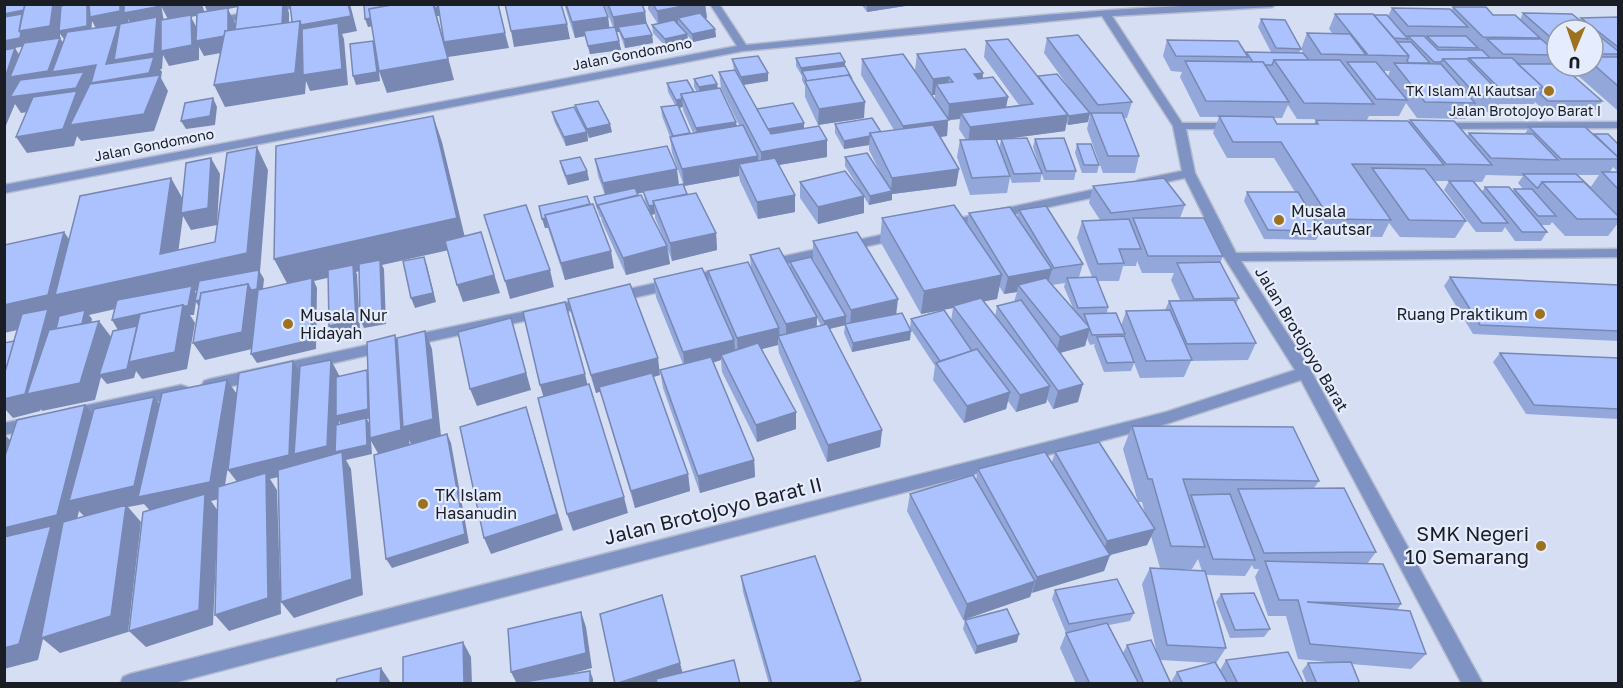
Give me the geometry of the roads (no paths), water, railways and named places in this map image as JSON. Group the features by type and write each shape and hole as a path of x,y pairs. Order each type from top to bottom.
{"street":[{"path":"202,24 307,4"},
{"path":"714,4 743,48"},
{"name":"Jalan Gondomono","path":"4,189 743,48 1105,13 1272,4"},
{"name":"Jalan Brotojoyo Barat","path":"1105,13 1179,126 1189,172 1231,257 1305,373 1473,684"},
{"name":"Jalan Brotojoyo Barat I","path":"1429,126 1618,125"},
{"path":"1179,126 1251,126"},
{"path":"934,228 1189,172"},
{"path":"4,429 910,233"},
{"path":"1231,257 1618,253"},
{"name":"Jalan Brotojoyo Barat II","path":"130,684 1166,418 1305,373"}],"place":[{"name":"TK Islam Al Kautsar","path":"1549,91"},
{"name":"Musala Al-Kautsar","path":"1279,220"},
{"name":"Ruang Praktikum","path":"1540,314"},
{"name":"Musala Nur Hidayah","path":"288,324"},
{"name":"TK Islam Hasanudin","path":"423,504"},
{"name":"SMK Negeri 10 Semarang","path":"1541,546"}]}
